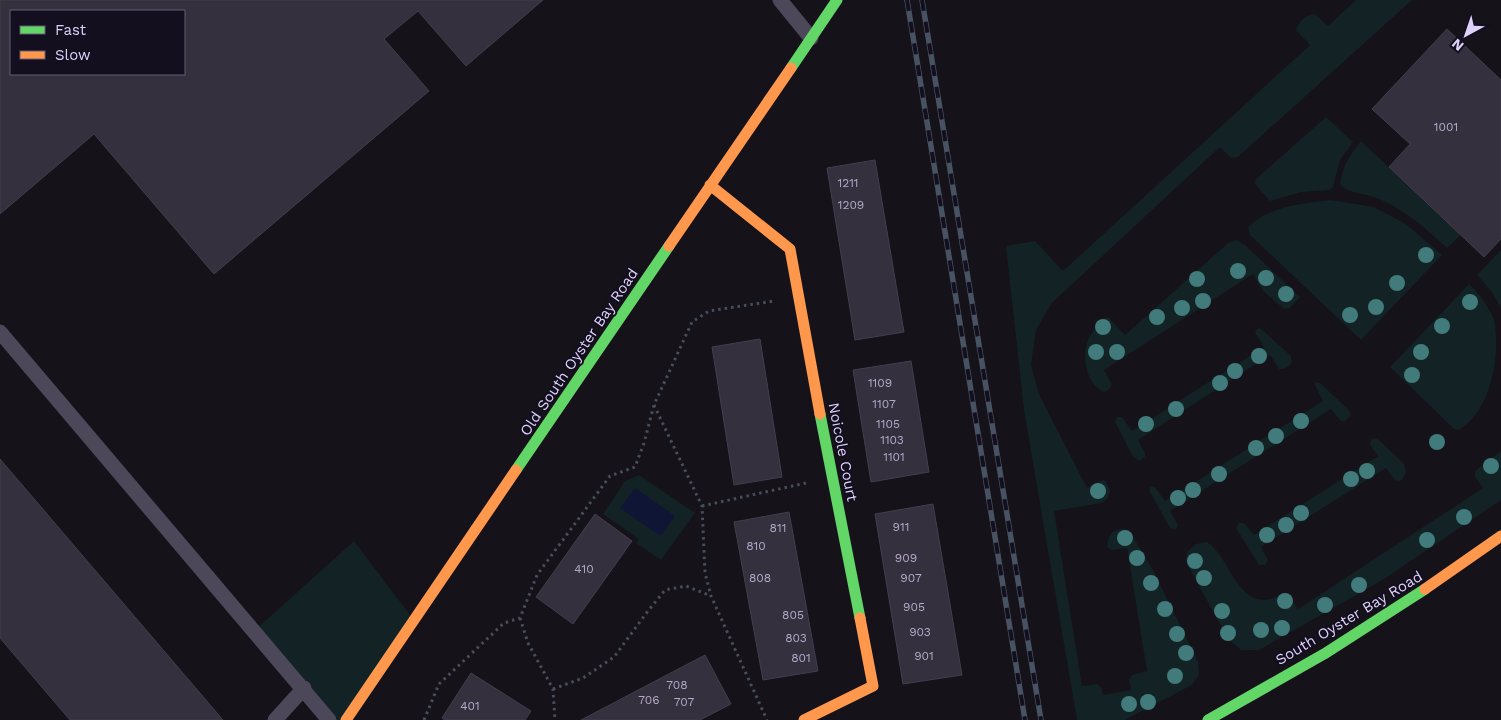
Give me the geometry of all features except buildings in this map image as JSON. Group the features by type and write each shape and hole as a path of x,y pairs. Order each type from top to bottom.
{"street":[{"name":"Old South Oyster Bay Road","path":"346,720 837,0"},
{"name":"Noicole Court","path":"710,185 790,249 873,686 804,720"},
{"name":"South Oyster Bay Road","path":"1208,720 1340,645 1430,587 1501,536"}],"lane":[{"path":"780,0 811,38"},
{"path":"0,332 304,688 329,720"},
{"path":"275,720 304,688"}],"path":[{"path":"555,720 553,689 528,643 520,618 537,576 610,476 634,467 644,443 654,405 692,322 709,311 800,298"},
{"path":"654,405 702,506 705,573 710,596 767,720"},
{"path":"702,506 832,478"},
{"path":"553,689 583,678 614,657 665,590 686,586 710,596"},
{"path":"424,720 439,684 504,623 520,618"}],"shaded area":[{"path":"1356,0 1412,0 1238,157 1231,158 1220,147 1052,303 1036,330 1031,365 1039,394 1087,488 1102,480 1106,481 1110,491 1108,498 1102,503 1054,511 1082,686 1097,684 1101,687 1103,695 1131,690 1129,680 1132,675 1147,671 1127,548 1112,550 1107,547 1111,534 1120,529 1129,530 1153,570 1198,662 1199,675 1192,685 1125,720 1077,720 1024,410 1006,246 1035,241 1063,271 1310,45 1296,30 1303,19 1315,14 1328,26"},
{"path":"1326,117 1353,142 1340,160 1333,187 1330,190 1301,192 1270,201 1255,184 1256,179"},
{"path":"1361,141 1461,235 1447,248 1421,225 1392,205 1371,196 1350,191 1340,184 1347,161"},
{"path":"1331,200 1374,207 1406,224 1442,255 1361,340 1250,235 1248,227 1256,220 1276,210 1298,204"},
{"path":"1237,240 1245,245 1300,297 1290,308 1284,309 1263,291 1253,274 1104,370 1112,384 1104,392 1098,389 1093,384 1087,371 1085,357 1088,339 1100,323 1105,318 1109,318 1125,335 1228,243"},
{"path":"1501,250 1501,308 1491,291 1477,275"},
{"path":"1469,284 1483,300 1494,319 1496,333 1495,364 1492,380 1479,409 1470,421 1459,430 1454,429 1390,367"},
{"path":"1260,328 1291,356 1292,362 1290,365 1285,369 1279,369 1270,355 1138,440 1145,453 1145,457 1140,461 1133,457 1115,422 1117,417 1122,417 1132,431 1264,347 1255,332"},
{"path":"1315,382 1320,383 1349,410 1351,415 1344,422 1331,409 1170,511 1178,525 1176,530 1170,528 1149,490 1151,486 1155,487 1165,501 1323,401"},
{"path":"1377,438 1404,464 1406,473 1402,480 1398,482 1394,479 1386,468 1261,547 1268,560 1265,565 1259,565 1236,528 1239,523 1244,523 1254,535 1378,456 1370,445 1371,439"},
{"path":"1501,451 1501,500 1381,581 1259,650 1241,650 1228,639 1186,562 1187,552 1196,544 1207,542 1222,558 1241,588 1249,595 1258,599 1270,599 1288,594 1298,609 1483,488 1475,477 1475,471"},
{"path":"639,475 695,513 661,560 636,543 639,539 603,514 625,481"},
{"path":"354,541 414,620 346,720 329,720 254,631"}],"water":[{"path":"635,488 675,516 661,536 620,508"}],"railway":[{"path":"907,0 1025,720"},
{"path":"922,0 1041,720"}],"traffic: fast":[{"path":"791,68 837,0"},
{"path":"516,470 669,246"},
{"path":"820,414 860,618"},
{"path":"1208,720 1324,654 1425,589"}],"traffic: slow":[{"path":"669,246 791,68"},
{"path":"710,185 790,249 820,414"},
{"path":"346,720 516,470"},
{"path":"1425,589 1501,536"},
{"path":"804,720 873,686 860,618"}]}
